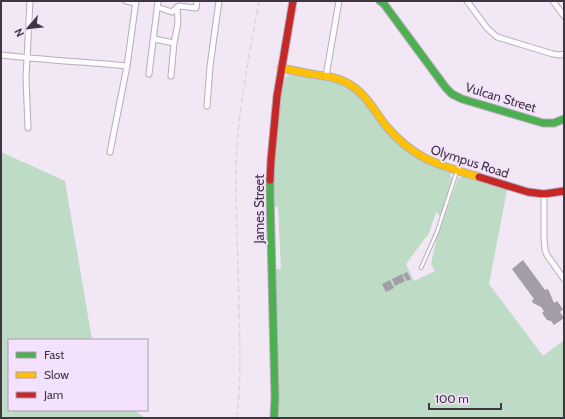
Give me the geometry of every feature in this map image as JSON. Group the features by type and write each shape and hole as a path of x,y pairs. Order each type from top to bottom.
{"street":[{"path":"28,128 26,78 30,1"},
{"path":"110,152 127,66 136,2 126,1"},
{"path":"149,74 158,1"},
{"path":"178,5 196,8 197,1"},
{"path":"207,106 210,66 219,1"},
{"name":"James Street","path":"274,418 275,398 270,195 271,160 274,116 293,1"},
{"path":"326,76 339,1"},
{"name":"Vulcan Street","path":"380,1 384,4 452,94 462,99 544,123 554,123 564,120"},
{"path":"467,1 487,28 497,36 553,54 564,54"},
{"path":"553,1 564,16"},
{"path":"157,7 172,12 178,5"},
{"path":"171,76 174,43 178,23 178,5"},
{"path":"154,39 174,43"},
{"path":"1,55 127,66"},
{"name":"Olympus Road","path":"282,68 326,76 343,80 350,84 363,94 393,134 409,149 428,160 458,171 528,192 544,194 564,191"},
{"path":"544,194 545,250 564,279"}],"lane":[{"path":"421,268 458,171"}],"green space":[{"path":"291,74 342,83 352,89 397,143 413,156 450,173 452,179 440,216 436,212 429,233 406,264 414,281 435,271 431,264 437,237 458,178 463,176 507,190 489,284 543,356 564,340 564,418 278,418 275,269 281,269 278,207 273,207 273,177 277,119 280,99 285,79"},
{"path":"1,152 65,181 92,339 8,339 8,411 135,411 145,418 1,418"}],"building":[{"path":"523,260 545,290 548,289 554,303 557,301 563,309 560,312 564,318 554,325 551,321 547,320 542,313 544,311 541,307 533,303 532,300 534,299 512,269"},
{"path":"407,272 411,279 407,281 403,274"},
{"path":"402,274 405,281 395,286 392,279"},
{"path":"390,280 394,288 386,292 382,284"}],"railway":[{"path":"237,418 240,364 236,204 237,148 244,85 259,1"}],"traffic: fast":[{"path":"380,1 384,4 452,94 462,99 543,123 554,123 564,119"},
{"path":"270,180 275,398 274,418"}],"traffic: slow":[{"path":"281,68 331,77 345,82 360,93 387,127 408,147 440,165 479,177"}],"traffic: jam":[{"path":"270,180 277,96 293,1"},
{"path":"479,177 528,192 544,194 564,191"}]}
